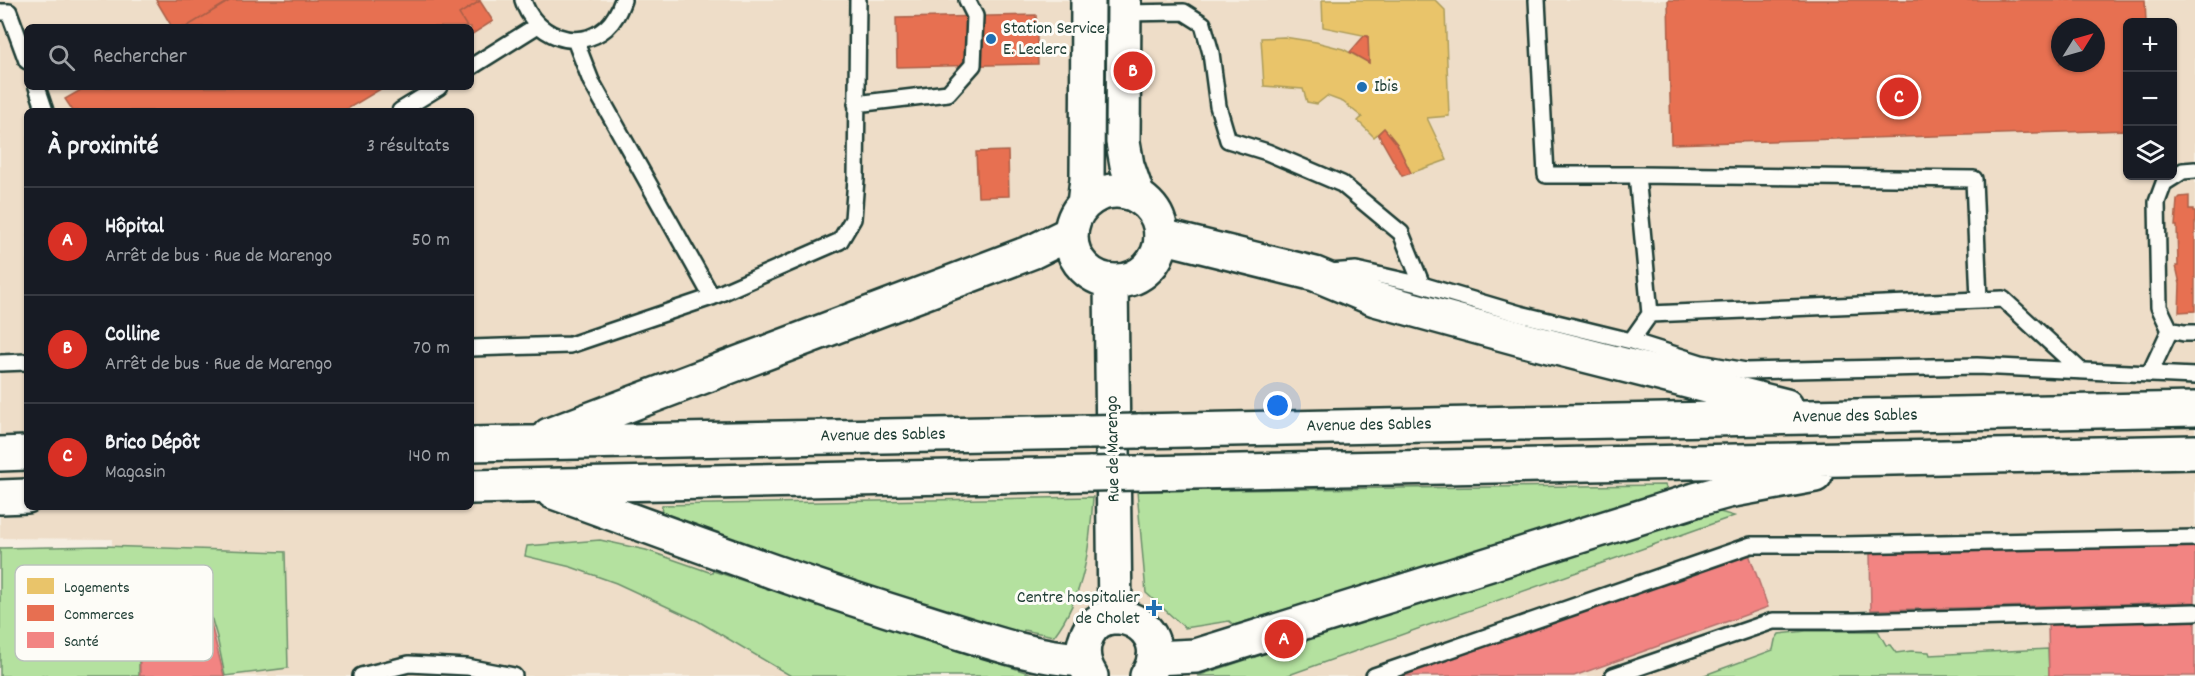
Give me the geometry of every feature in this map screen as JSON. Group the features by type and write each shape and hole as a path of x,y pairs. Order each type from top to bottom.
{"main road":[{"path":"1084,204 1087,179 1088,0"},
{"path":"1124,6 1123,142 1127,165 1138,197"},
{"path":"1110,191 1124,192 1138,197 1155,213 1161,236 1158,251 1151,264 1140,274 1127,280 1111,281 1086,270 1072,247 1071,233 1077,213 1096,195 1110,191"},
{"path":"528,443 1034,251 1071,233"},
{"path":"1161,236 1315,274 1375,299 1525,340 1828,417"},
{"name":"Rue de Marengo","path":"1111,281 1115,617"},
{"name":"Avenue des Sables","path":"474,444 2195,409"},
{"path":"474,487 2195,452"},
{"path":"0,454 24,453"},
{"path":"535,485 856,601 1087,668 1083,648 1090,632 1104,620 1126,617 1145,628 1155,647 1151,667 1196,656 1728,491 1917,458"},
{"path":"0,497 24,496"}],"lane":[{"path":"523,0 529,15 538,26 561,39 574,40 591,37 606,28 617,15 623,0"},
{"path":"474,348 570,345 712,297 840,241 853,219 856,179 858,0"},
{"path":"856,104 948,93 973,65 975,16 967,0"},
{"path":"1537,0 1546,175 1974,179 1979,300"},
{"path":"1124,6 1174,6 1203,24 1211,53 1218,106 1228,141 1267,152 1342,184 1401,233 1422,285"},
{"path":"0,12 9,12 24,53"},
{"path":"474,65 538,26"},
{"path":"574,40 591,81 712,297"},
{"path":"38,90 44,108"},
{"path":"405,108 434,90"},
{"path":"2170,330 2159,307 2157,202 2164,183 2183,171 2195,170"},
{"path":"1631,341 1650,314 1637,175"},
{"path":"1315,274 1356,270 1422,285 1520,314 1631,341 1701,363 1746,371 1977,366 2195,376"},
{"path":"1650,314 2003,299 2080,370"},
{"path":"2170,330 2195,333"},
{"path":"2150,373 2170,330"},
{"path":"0,363 24,362"},
{"path":"1374,676 1751,545 2195,537"},
{"path":"1613,676 1773,621 2195,612"},
{"path":"361,676 409,664 467,667 514,676"}],"shaded area":[{"path":"0,0 2195,0 2195,676 114,676 114,661 213,661 213,565 112,565 112,539 0,538"}],"green space":[{"path":"1665,485 1668,493 1234,625 1229,621 1185,628 1146,593 1137,491"},
{"path":"1093,497 1088,552 1073,604 1054,636 1024,630 1021,638 661,516 662,505"},
{"path":"1706,508 1734,516 1286,676 1197,676"},
{"path":"600,540 646,550 1038,676 791,676 698,621 616,583 571,567 525,556 527,546"},
{"path":"103,546 285,552 288,668 225,676 213,623 213,565 15,565 15,661 139,661 139,676 0,676 0,548"},
{"path":"1806,631 1878,631 1886,645 1890,645 1896,653 1929,652 1930,655 2048,649 2049,676 1702,676 1773,650 1779,634"}],"building: Logements":[{"name":"Ibis","path":"1322,0 1435,0 1445,10 1449,116 1427,118 1447,160 1411,173 1397,144 1384,128 1374,137 1358,121 1362,117 1343,102 1327,96 1317,104 1307,102 1303,89 1264,86 1261,38 1284,37 1316,42 1343,49 1369,63 1368,36 1323,27"}],"building: Commerces":[{"path":"156,0 231,0 191,24 170,24"},
{"path":"231,0 480,0 459,14 465,24 191,24"},
{"path":"1668,0 2145,0 2146,18 2123,18 2123,130 1671,144"},
{"path":"480,1 493,21 474,33 474,24 465,24 459,14"},
{"path":"1036,15 1038,64 897,67 896,18"},
{"path":"1364,36 1368,36 1369,63 1350,52"},
{"path":"81,90 379,90 349,108 71,108 65,99"},
{"path":"1384,128 1397,144 1411,173 1402,176 1378,134"},
{"path":"1008,151 1009,196 978,197 976,152"},
{"path":"2189,196 2189,209 2195,211 2195,311 2179,312 2180,284 2176,266 2178,266 2177,226 2175,226 2177,200 2180,197"}],"building: Santé":[{"path":"2195,546 2195,602 1871,610 1870,553"},
{"path":"1749,554 1768,607 1574,676 1403,676"},
{"path":"2195,621 2195,676 2049,676 2048,624"},
{"path":"213,632 224,676 140,676 140,661 213,661"}],"place":[{"name":"Station Service E. Leclerc","path":"991,39"},
{"name":"Colline","path":"1133,71"},
{"name":"Ibis","path":"1362,87"},
{"name":"Brico Dépôt","path":"1899,97"},
{"name":"Centre hospitalier de Cholet","path":"1154,608"},
{"name":"Hôpital","path":"1284,639"}]}
